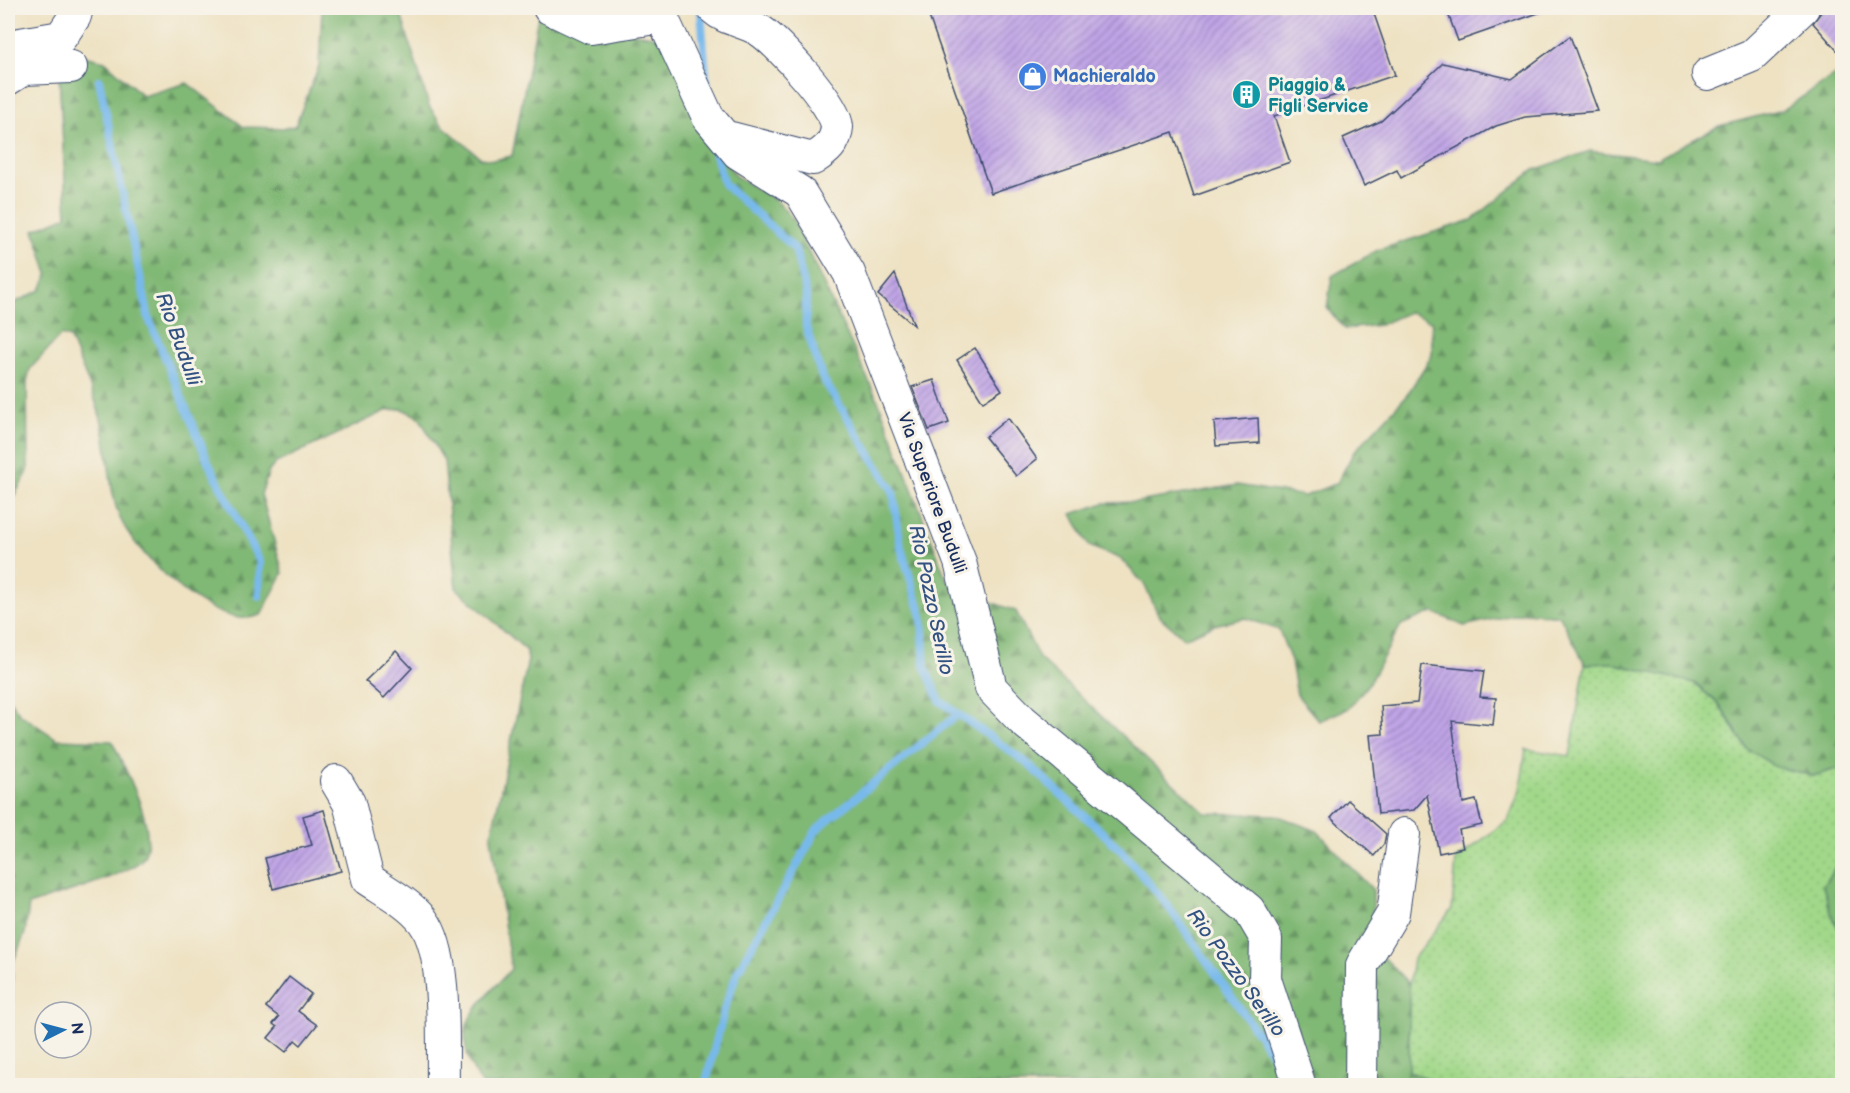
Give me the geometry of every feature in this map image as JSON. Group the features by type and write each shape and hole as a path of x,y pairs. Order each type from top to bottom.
{"street":[{"path":"8,46 61,37 75,16 77,8"},
{"name":"Via Superiore Budulli","path":"549,8 591,28 662,17 708,117 738,153 800,192 849,273 960,562 990,688 1022,720 1249,910 1266,939 1265,979 1300,1086"},
{"path":"713,8 722,16 759,30 798,67 833,111 837,125 835,138 828,149 813,159 727,137"},
{"path":"1708,74 1752,56 1803,8"},
{"path":"8,79 24,69 71,67"},
{"path":"336,781 349,803 368,879 424,922 439,957 443,1086"},
{"path":"1361,1086 1362,965 1393,913 1404,834"}],"green space":[{"path":"322,8 399,8 429,106 442,125 481,158 493,160 512,156 538,16 664,38 695,112 735,176 776,200 793,219 880,405 946,578 955,589 1016,611 1039,658 1205,813 1276,815 1317,831 1373,890 1374,947 1409,984 1409,1072 1445,1085 483,1085 470,1063 465,1037 472,1014 511,969 491,837 528,660 526,650 456,588 444,461 419,417 402,409 388,410 276,463 269,471 261,494 283,573 261,615 253,617 239,618 206,606 156,567 131,536 122,522 115,502 97,405 70,338 61,335 30,369 27,381 28,472 8,506 8,306 41,290 48,274 34,230 67,216 58,58 62,51 105,61 143,96 187,83 244,127 284,128 295,126 319,66"},
{"path":"1842,70 1842,771 1840,768 1813,776 1776,767 1747,749 1720,705 1694,683 1612,663 1585,664 1560,616 1526,612 1464,626 1433,612 1401,625 1369,683 1349,708 1319,721 1297,695 1291,661 1279,630 1246,618 1214,625 1184,638 1159,616 1144,584 1121,559 1089,546 1072,514 1104,503 1137,502 1237,485 1305,496 1337,483 1354,452 1407,395 1432,355 1432,322 1409,312 1380,325 1345,329 1327,308 1332,276 1378,250 1472,220 1534,170 1590,151 1657,159 1719,126 1783,110"},
{"path":"1612,663 1694,683 1719,705 1747,749 1813,776 1840,768 1842,771 1842,857 1823,886 1833,919 1842,934 1842,1085 1445,1085 1409,1072 1409,984 1413,959 1452,909 1456,860 1508,820 1520,790 1526,749 1570,756 1585,664"},
{"path":"8,698 20,714 57,739 112,741 132,782 144,816 147,846 143,858 136,865 29,905 25,933 12,965 12,1034 8,1049"},
{"path":"1842,857 1842,934 1833,919 1823,886"}],"building":[{"path":"926,8 1372,8 1395,75 1274,116 1290,162 1194,196 1173,132 991,193"},
{"path":"1446,8 1543,8 1544,11 1458,41"},
{"path":"1824,8 1842,8 1842,56 1813,23"},
{"path":"1570,36 1598,111 1525,117 1496,126 1401,178 1397,170 1364,186 1343,138 1381,121 1443,63 1512,79"},
{"path":"895,274 914,325 878,295"},
{"path":"975,348 1002,390 983,402 957,360"},
{"path":"934,380 949,423 929,430 912,387"},
{"path":"1008,418 1037,459 1016,476 985,437"},
{"path":"1258,418 1259,443 1216,446 1214,422"},
{"path":"396,651 412,668 384,698 365,681"},
{"path":"1422,665 1484,671 1480,697 1496,698 1493,725 1452,721 1463,803 1476,800 1482,825 1459,830 1463,848 1439,853 1427,795 1414,810 1378,814 1370,735 1383,734 1381,706 1417,703"},
{"path":"1348,800 1386,834 1384,844 1374,856 1331,818"},
{"path":"324,810 341,871 273,889 265,858 312,845 303,816"},
{"path":"289,977 311,994 298,1011 317,1025 301,1045 295,1040 286,1052 268,1038 277,1027 273,1024 279,1017 266,1007"}],"waterway":[{"name":"Rio Pozzo Serillo","path":"701,13 707,84"},
{"name":"Rio Budulli","path":"99,80 149,319 210,466 260,562 259,596"},
{"name":"Rio Pozzo Serillo","path":"712,143 724,184 795,249 806,293 806,327 822,377 893,491 901,548 922,616 925,667 940,701 1027,763 1119,848 1165,902 1277,1061"},
{"path":"705,1086 725,1007 737,973 817,829 957,715"}],"place":[{"name":"Machieraldo","path":"1032,76"},
{"name":"Piaggio & Figli Service","path":"1247,95"}]}
